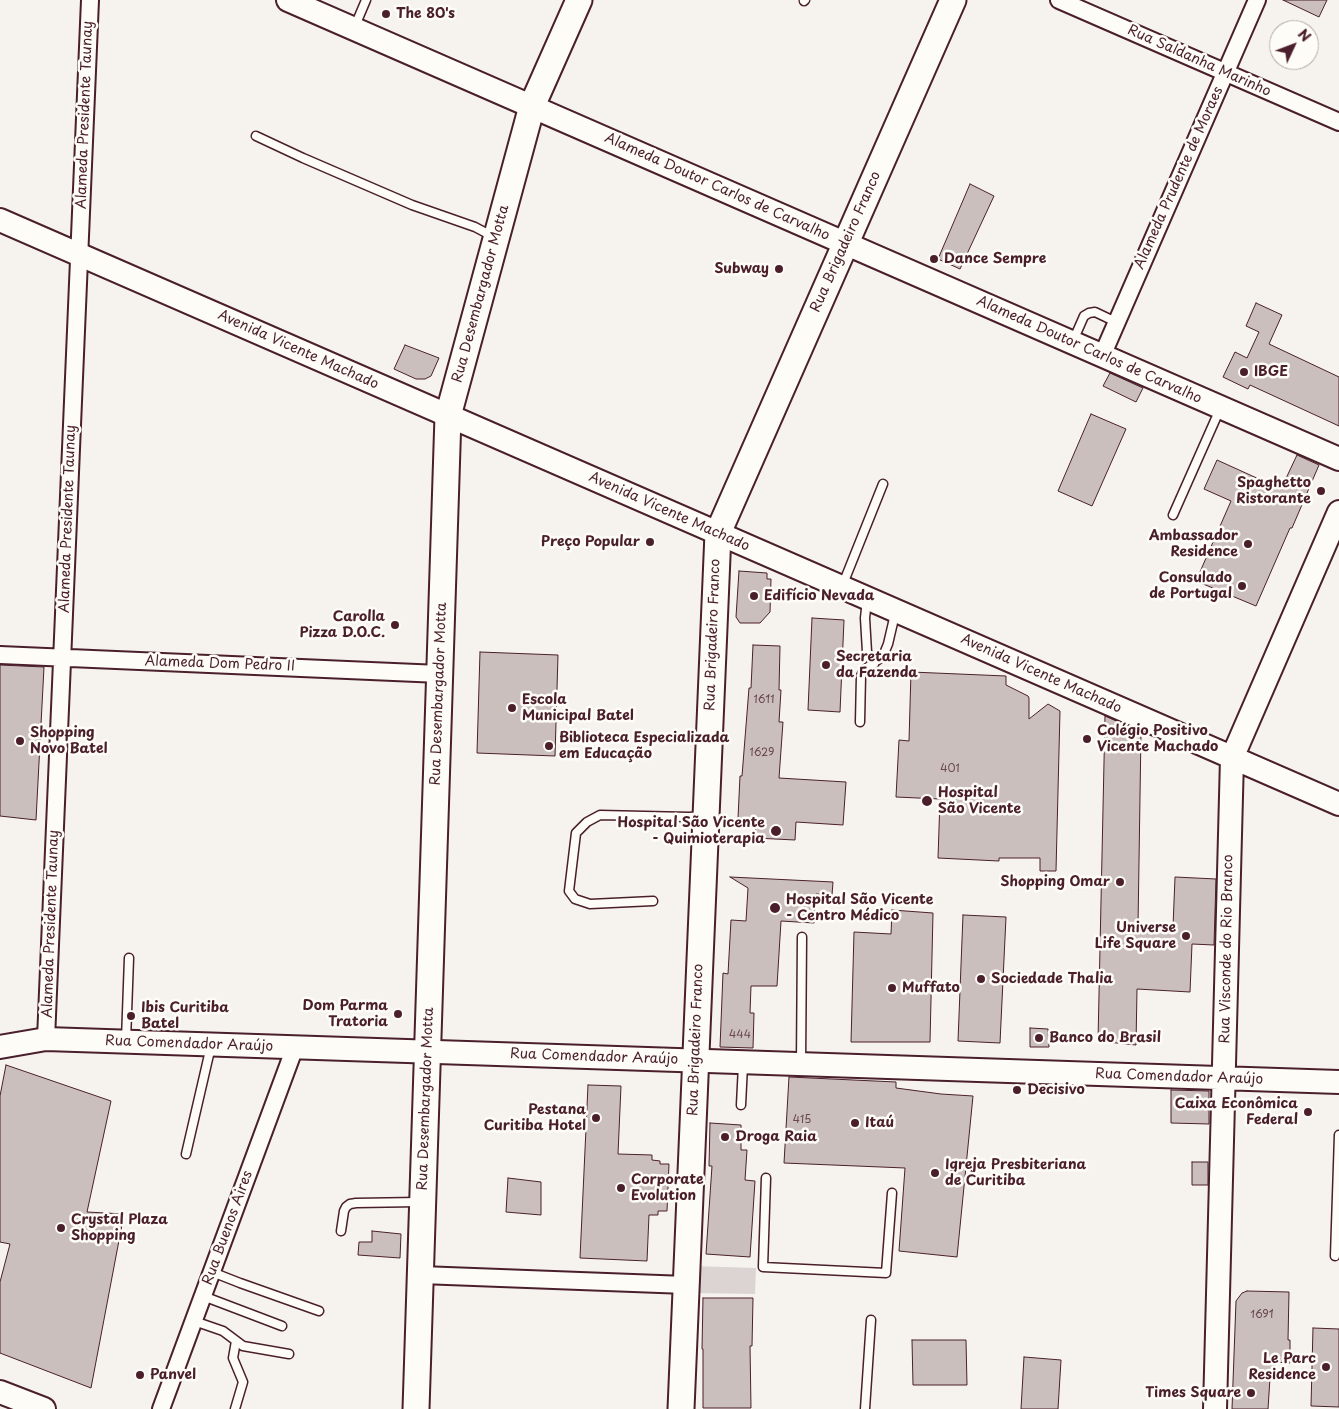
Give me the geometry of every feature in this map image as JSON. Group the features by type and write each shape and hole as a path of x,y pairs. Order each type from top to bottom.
{"main road":[{"name":"Rua Desembargador Motta","path":"416,1409 448,416 532,106 579,0"},
{"name":"Rua Brigadeiro Franco","path":"681,1409 718,533 953,0"}],"street":[{"name":"Alameda Presidente Taunay","path":"46,1039 90,0"},
{"name":"Rua Saldanha Marinho","path":"1059,0 1339,122"},
{"name":"Alameda Prudente de Moraes","path":"1102,356 1257,0"},
{"name":"Alameda Doutor Carlos de Carvalho","path":"297,2 354,29 1339,459"},
{"name":"Avenida Vicente Machado","path":"0,220 1339,804"},
{"name":"Rua Visconde do Rio Branco","path":"1215,1409 1232,758 1339,512"},
{"name":"Alameda Dom Pedro II","path":"0,655 440,674"},
{"name":"Rua Comendador Araújo","path":"0,1047 46,1039 1339,1082"},
{"name":"Rua Buenos Aires","path":"161,1409 295,1047"},
{"path":"420,1275 686,1285"},
{"path":"0,1392 44,1409"}],"lane":[{"path":"354,29 366,0"},
{"path":"256,136 412,205 475,227 496,238"},
{"path":"1073,343 1084,316 1089,313 1095,312 1116,322"},
{"path":"1173,515 1221,407"},
{"path":"842,587 883,484"},
{"path":"867,598 865,618 866,645 867,652 874,664"},
{"path":"860,722 861,676 864,670 883,656 888,644 896,610"},
{"path":"653,901 590,904 575,899 569,890 576,833 587,822 600,815 706,816"},
{"path":"801,1064 802,937"},
{"path":"126,1042 129,958"},
{"path":"186,1154 211,1044"},
{"path":"741,1105 743,1063"},
{"path":"1335,1256 1339,1135"},
{"path":"766,1178 763,1267 886,1273 892,1193"},
{"path":"341,1231 344,1211 350,1204 356,1202 423,1202"},
{"path":"212,1272 240,1284 319,1311"},
{"path":"203,1296 282,1326"},
{"path":"865,1409 871,1320"},
{"path":"194,1321 223,1331 243,1346 289,1354"},
{"path":"235,1409 243,1382 233,1358 236,1341"}],"shaded area":[{"path":"692,1266 756,1268 755,1294 692,1293"}],"building":[{"path":"1283,0 1327,0 1319,17"},
{"path":"970,184 994,196 960,269 938,259"},
{"path":"1256,303 1282,315 1269,344 1339,377 1339,426 1250,385 1248,389 1223,377 1235,352 1247,358 1259,332 1246,326"},
{"path":"405,345 439,358 431,376 425,379 416,379 394,369"},
{"path":"1110,373 1143,388 1136,402 1103,386"},
{"path":"1091,414 1126,429 1092,506 1058,491"},
{"path":"1297,455 1319,465 1256,606 1196,581 1231,501 1204,489 1217,460 1281,489"},
{"name":"Edifício Nevada","path":"739,571 767,573 767,579 771,579 770,612 760,623 740,623 736,617"},
{"name":"Secretaria da Fazenda","path":"812,618 844,620 840,712 808,710"},
{"path":"753,645 780,646 779,690 781,690 779,722 783,722 779,778 846,782 843,825 796,822 795,840 755,838 756,819 738,818 740,776 742,776 749,688 751,688"},
{"name":"Escola Municipal Batel","path":"480,652 558,655 555,756 477,753"},
{"name":"Shopping Novo Batel","path":"0,665 44,667 36,820 0,816"},
{"name":"Hospital São Vicente","path":"911,672 1006,676 1006,685 1028,696 1029,719 1048,704 1060,711 1056,871 1040,871 1040,858 999,858 999,861 938,858 940,799 896,797 899,740 909,741"},
{"name":"Shopping Omar","path":"1105,716 1141,732 1138,926 1173,927 1175,877 1216,879 1214,945 1192,944 1190,992 1137,989 1136,1045 1098,1041"},
{"path":"730,877 833,882 832,895 816,894 814,923 781,921 777,986 751,986 750,1013 754,1013 753,1048 720,1047 723,973 728,974 731,920 746,921 748,888"},
{"name":"Muffato","path":"892,910 933,913 930,1042 851,1042 854,932 891,934"},
{"name":"Sociedade Thalia","path":"963,915 1006,917 1000,1043 958,1041"},
{"name":"Banco do Brasil","path":"1030,1028 1048,1029 1049,1047 1030,1047"},
{"name":"Crystal Plaza Shopping","path":"6,1065 111,1101 87,1212 124,1214 91,1388 0,1353 0,1282 10,1244 0,1242 0,1096"},
{"path":"789,1077 896,1082 896,1088 973,1096 957,1257 899,1251 905,1168 784,1163"},
{"name":"Corporate Evolution","path":"588,1085 621,1086 618,1154 652,1155 652,1160 660,1161 660,1164 669,1164 667,1211 658,1211 658,1215 649,1215 647,1261 580,1258"},
{"path":"1171,1090 1209,1091 1209,1124 1171,1123"},
{"path":"710,1123 741,1125 741,1150 747,1150 745,1180 755,1181 750,1257 706,1254 712,1166 709,1166"},
{"path":"1192,1162 1208,1162 1208,1185 1192,1185"},
{"path":"508,1178 541,1182 541,1215 506,1212"},
{"path":"372,1231 401,1234 400,1258 358,1255 359,1242 372,1242"},
{"path":"1247,1291 1289,1292 1288,1340 1290,1340 1290,1363 1275,1362 1274,1378 1270,1378 1268,1409 1232,1409 1236,1301 1242,1293"},
{"path":"703,1298 753,1298 752,1346 750,1346 751,1408 703,1408"},
{"name":"Le Parc Residence","path":"1313,1328 1339,1329 1339,1407 1311,1406"},
{"path":"912,1340 966,1340 967,1385 913,1385"},
{"path":"1024,1357 1061,1360 1058,1409 1021,1409"}],"place":[{"name":"The 80's","path":"386,14"},
{"name":"Dance Sempre","path":"934,259"},
{"name":"Subway","path":"779,269"},
{"name":"IBGE","path":"1244,372"},
{"name":"Spaghetto Ristorante","path":"1321,491"},
{"name":"Preço Popular","path":"650,542"},
{"name":"Ambassador Residence","path":"1248,544"},
{"name":"Consulado de Portugal","path":"1242,586"},
{"name":"Edifício Nevada","path":"754,596"},
{"name":"Carolla Pizza D.O.C.","path":"395,625"},
{"name":"Secretaria da Fazenda","path":"826,665"},
{"name":"Escola Municipal Batel","path":"512,708"},
{"name":"Colégio Positivo Vicente Machado","path":"1087,739"},
{"name":"Shopping Novo Batel","path":"20,741"},
{"name":"Biblioteca Especializada em Educação","path":"549,746"},
{"name":"Hospital São Vicente","path":"927,801"},
{"name":"Hospital São Vicente - Quimioterapia","path":"776,831"},
{"name":"Shopping Omar","path":"1120,882"},
{"name":"Hospital São Vicente - Centro Médico","path":"775,908"},
{"name":"Universe Life Square","path":"1186,936"},
{"name":"Sociedade Thalia","path":"981,979"},
{"name":"Muffato","path":"892,988"},
{"name":"Dom Parma Tratoria","path":"398,1014"},
{"name":"Ibis Curitiba Batel","path":"131,1016"},
{"name":"Banco do Brasil","path":"1039,1038"},
{"name":"Decisivo","path":"1017,1090"},
{"name":"Caixa Econômica Federal","path":"1308,1112"},
{"name":"Pestana Curitiba Hotel","path":"596,1118"},
{"name":"Itaú","path":"855,1123"},
{"name":"Droga Raia","path":"725,1137"},
{"name":"Igreja Presbiteriana de Curitiba","path":"935,1173"},
{"name":"Corporate Evolution","path":"621,1188"},
{"name":"Crystal Plaza Shopping","path":"61,1228"},
{"name":"Le Parc Residence","path":"1326,1367"},
{"name":"Panvel","path":"140,1375"},
{"name":"Times Square","path":"1251,1393"}]}
